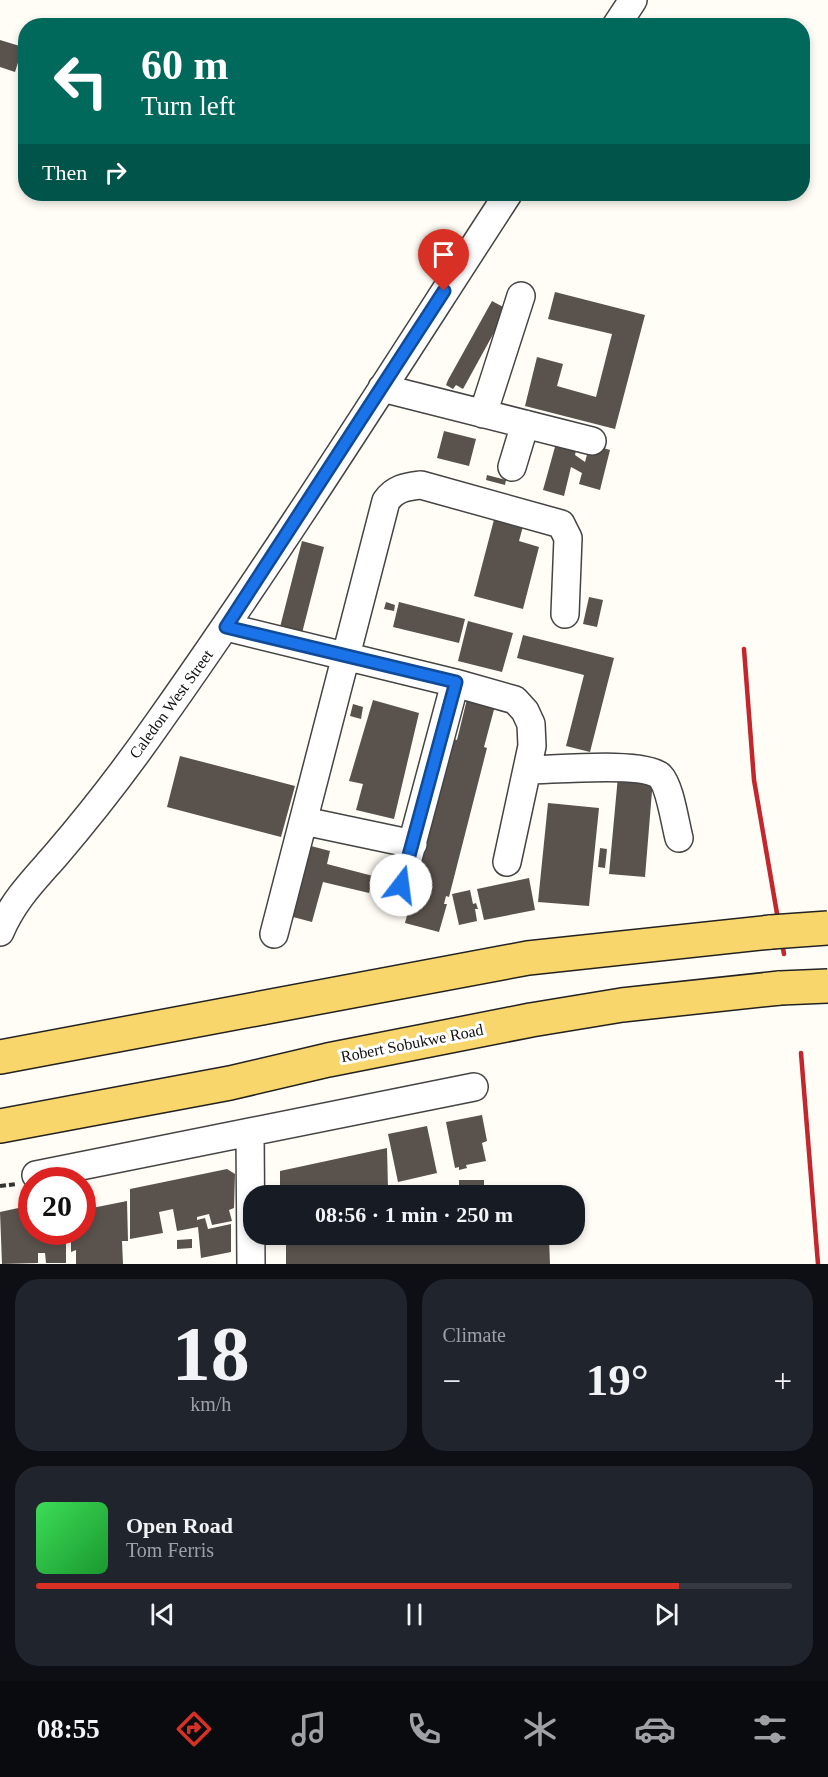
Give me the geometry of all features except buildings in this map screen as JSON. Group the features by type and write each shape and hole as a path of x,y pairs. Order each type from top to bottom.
{"main road":[{"path":"0,1057 528,958 828,928"},
{"name":"Robert Sobukwe Road","path":"0,1126 230,1083 328,1060 531,1020 622,1005 780,988 828,986"}],"street":[{"path":"621,18 633,0"},
{"name":"Caledon West Street","path":"0,933 10,909 28,884 55,856 140,749 226,627 502,201"},
{"path":"483,414 521,296"},
{"path":"382,388 592,441"},
{"path":"513,467 525,424"},
{"path":"274,934 386,501 398,489 422,485 561,524 568,538 565,614"},
{"path":"226,627 456,682 515,700 525,711 531,724 532,746 507,862"},
{"path":"401,885 456,682"},
{"path":"526,770 627,767 648,770 660,776 666,786 679,838"},
{"path":"304,821 413,844"},
{"path":"76,1167 474,1087"},
{"path":"250,1132 250,1264"}],"railway":[{"path":"744,649 754,780 784,954"},
{"path":"801,1053 818,1264"}],"route":[{"path":"401,885 456,682 226,627 444,291"}]}
